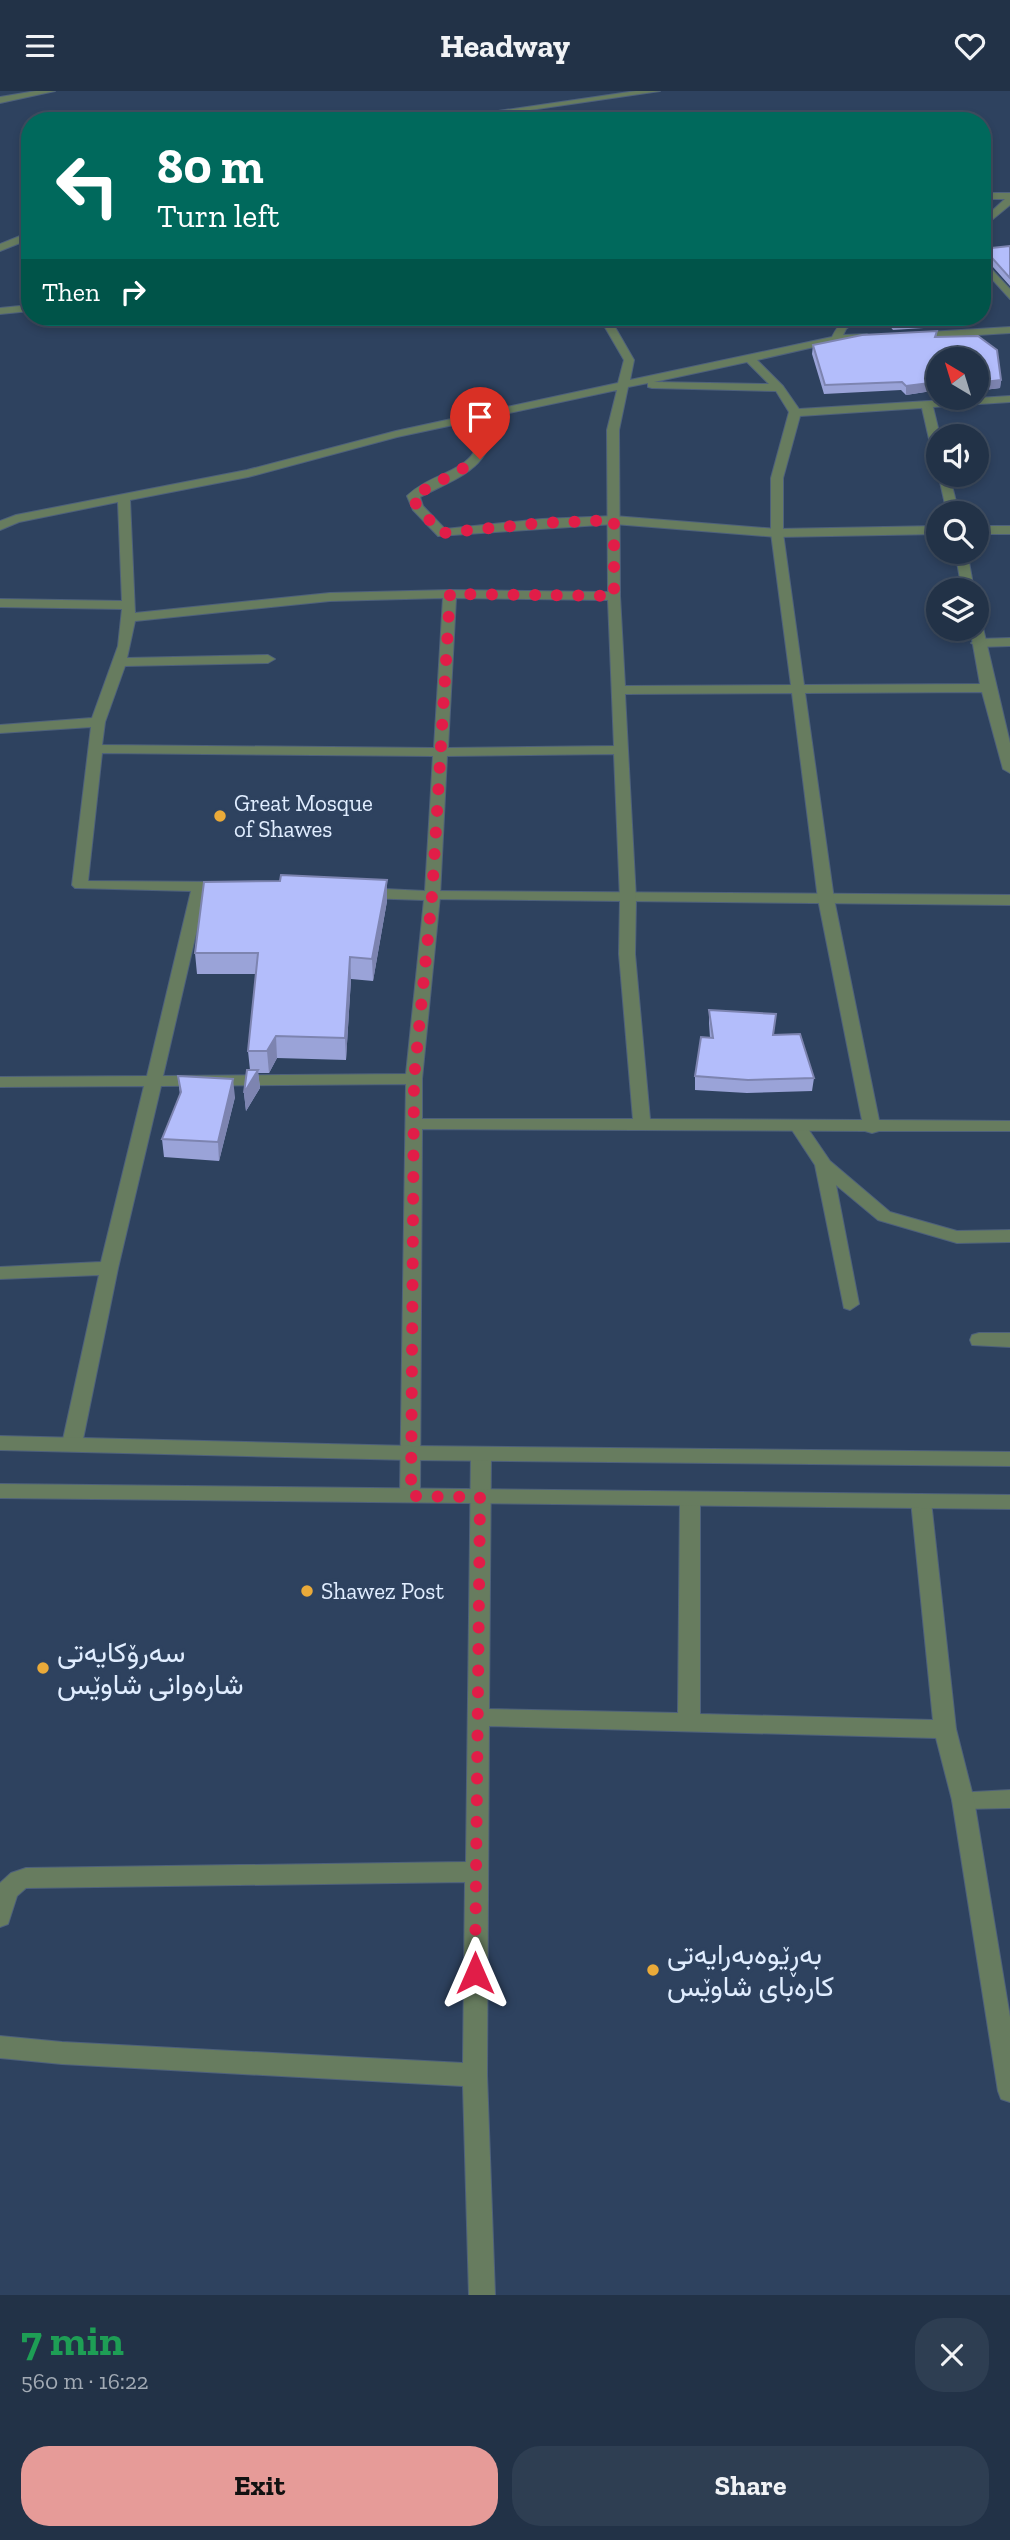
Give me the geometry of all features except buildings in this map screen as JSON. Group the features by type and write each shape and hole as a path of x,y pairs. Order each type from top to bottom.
{"street":[{"path":"0,100 51,91"},
{"path":"501,112 656,91"},
{"path":"991,196 1010,198"},
{"path":"991,216 1010,198"},
{"path":"0,248 21,239"},
{"path":"991,273 1010,296"},
{"path":"0,311 21,309"},
{"path":"610,326 629,360 613,430 614,596 628,899 627,954 642,1123"},
{"path":"836,339 838,326"},
{"path":"902,336 1010,330"},
{"path":"1,526 248,473 487,414 624,384 836,339 876,337"},
{"path":"749,358 779,388 795,412 777,478 777,533 826,899 872,1128"},
{"path":"624,384 779,388"},
{"path":"989,401 1010,399"},
{"path":"795,412 871,406 926,407"},
{"path":"487,414 490,438 480,459 413,496 417,507 442,533 542,523 614,520 777,533 926,530"},
{"path":"124,499 130,611 120,662 97,722 80,885 241,887"},
{"path":"989,530 1010,530"},
{"path":"0,603 130,611 330,597 450,594 614,596"},
{"path":"411,1496 416,1125 414,1079 432,896 438,752 450,594"},
{"path":"1010,642 978,643 1010,767"},
{"path":"120,662 268,659"},
{"path":"617,690 988,688"},
{"path":"0,729 97,722"},
{"path":"94,749 438,752 620,750"},
{"path":"72,1444 109,1268 200,886"},
{"path":"350,892 628,899 1010,899"},
{"path":"0,1081 414,1079"},
{"path":"416,1125 642,1123 872,1128 1010,1126"},
{"path":"798,1126 824,1165 884,1216 957,1237 1010,1236"},
{"path":"824,1165 850,1304"},
{"path":"0,1273 109,1268"},
{"path":"979,1340 1010,1340"},
{"path":"0,1443 411,1453 1010,1459"},
{"path":"481,1454 475,2074 482,2295"},
{"path":"0,1491 1010,1502"},
{"path":"689,1723 690,1499"},
{"path":"921,1501 945,1729 963,1800 1010,2091"},
{"path":"477,1717 945,1729"},
{"path":"963,1800 1010,1800"},
{"path":"0,1917 7,1888 15,1880 26,1878 476,1872"},
{"path":"0,2047 62,2053 475,2074"}],"place":[{"name":"Great Mosque of Shawes","path":"220,816"},
{"name":"Shawez Post","path":"307,1591"},
{"name":"سەرۆکایەتی شارەوانی شاوێس","path":"43,1668"},
{"name":"بەڕێوەبەرایەتی کارەبای شاوێس","path":"653,1970"}],"route":[{"path":"475,1973 480,1497 411,1496 416,1125 414,1079 432,896 438,752 450,594 614,596 614,520 542,523 442,533 417,507 413,496 480,459"}]}
